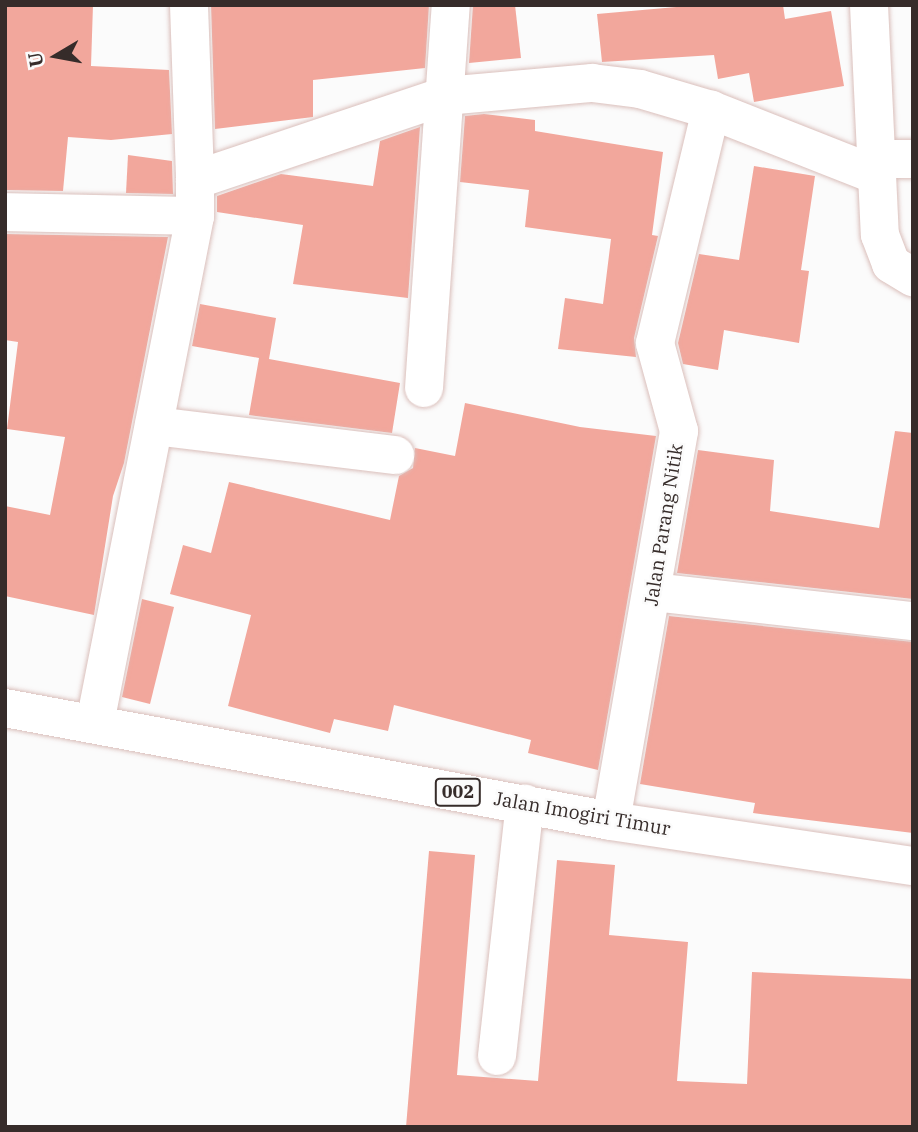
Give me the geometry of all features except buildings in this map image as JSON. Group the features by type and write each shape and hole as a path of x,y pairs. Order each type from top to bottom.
{"street":[{"path":"95,723 154,426 195,198 189,5"},
{"path":"424,388 451,5"},
{"path":"869,5 876,167 883,251 897,269 913,277"},
{"path":"5,212 195,198 444,96 592,83 640,89 711,110 876,167 913,159"},
{"name":"Jalan Parang Nitik","path":"611,821 653,592 678,431 674,400 661,373 655,343 711,110"},
{"path":"154,426 396,455"},
{"path":"653,592 913,621"},
{"name":"Jalan Imogiri Timur","path":"5,708 95,723 243,756 611,821 913,866"},
{"path":"497,1056 525,804"}]}
